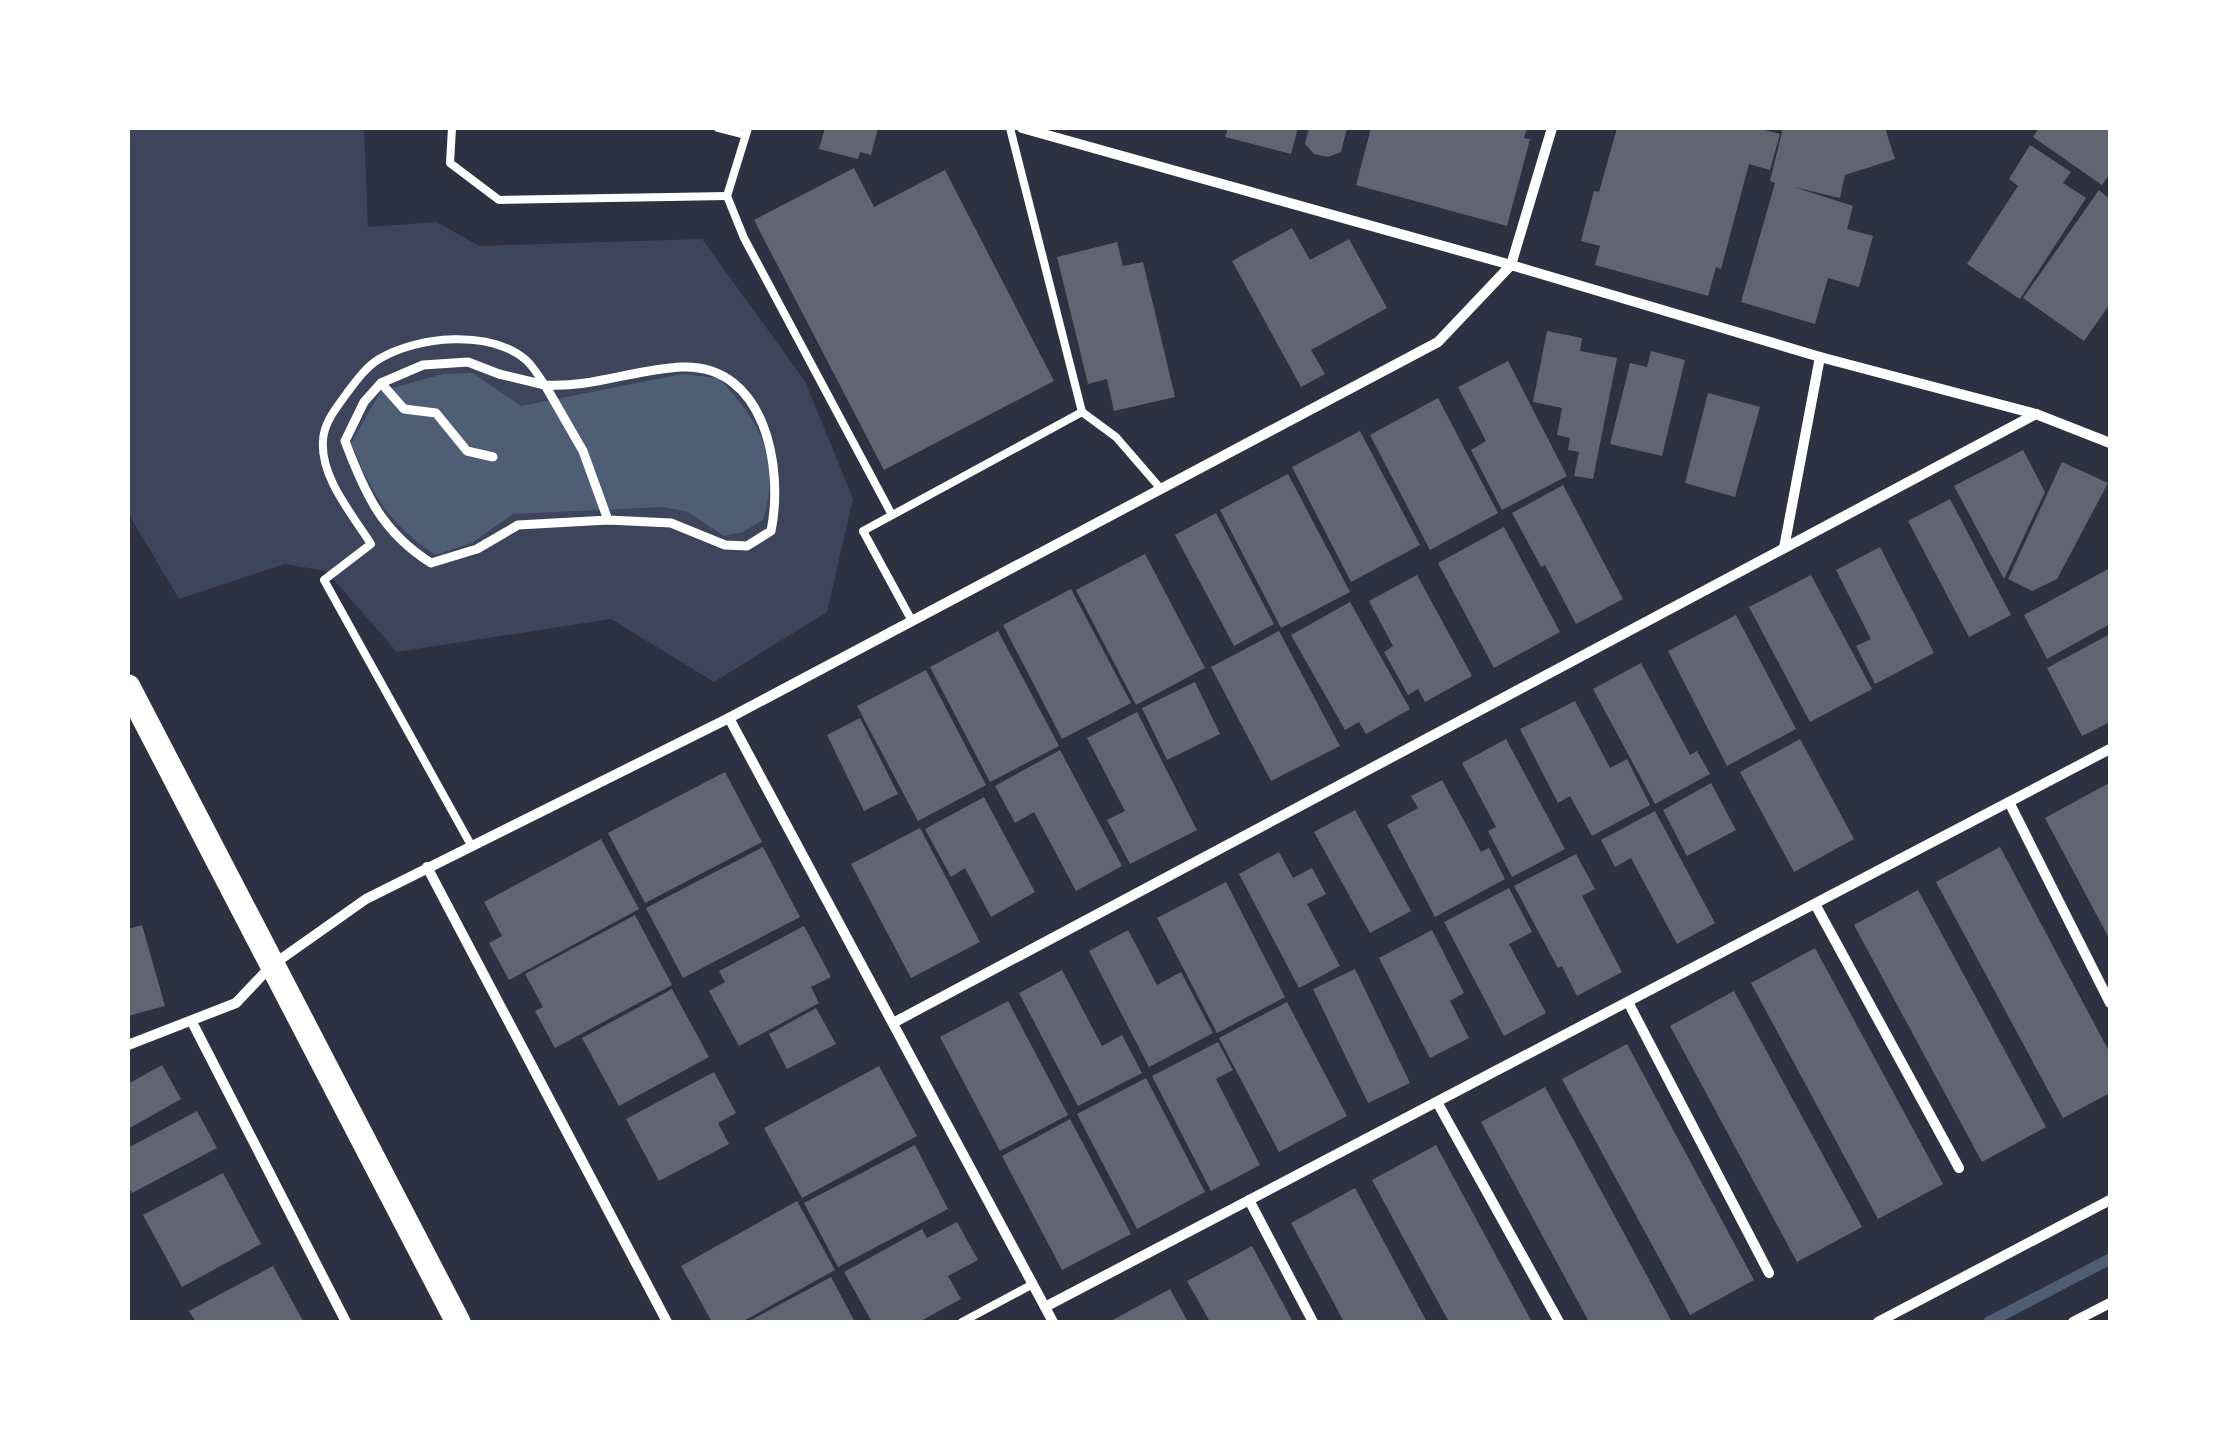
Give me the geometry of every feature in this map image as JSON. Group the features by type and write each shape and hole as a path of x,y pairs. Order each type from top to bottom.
{"main road":[{"path":"128,687 458,1322"}],"street":[{"path":"1022,128 1511,265 1820,358 2036,414 2110,443"},
{"path":"128,1045 236,1003 271,966 366,899 427,866 728,718 1438,342 1511,265 1552,128"},
{"path":"1784,548 1820,358"},
{"path":"468,362 544,385 572,387 682,367 717,371 747,396 766,426 774,476 771,531 747,546 725,545 671,522 608,520 518,525 477,549 431,563 404,546 373,505 345,441 364,402 382,383 423,365 468,362"},
{"path":"382,383 404,409 436,413 467,452 493,457"},
{"path":"544,385 583,452 608,520"},
{"path":"893,1023 2036,414"},
{"path":"728,718 1053,1322"},
{"path":"1045,1307 2110,749"},
{"path":"2009,802 2110,1003"},
{"path":"427,866 667,1322"},
{"path":"1815,904 1959,1168"},
{"path":"1628,1002 1769,1273"},
{"path":"192,1022 346,1322"},
{"path":"1438,1102 1559,1322"},
{"path":"1249,1200 1314,1322"},
{"path":"1878,1322 2110,1200"},
{"path":"2073,1322 2110,1303"}],"lane":[{"path":"452,128 450,162 500,200 727,196"},
{"path":"718,128 746,131 727,196 744,238 892,515"},
{"path":"1010,128 1082,412 1116,438 1161,489"},
{"path":"471,845 324,580 371,544 332,481 323,441 332,414 356,381 376,360 405,348 472,340 502,346 527,361 544,385"},
{"path":"912,621 864,531 1082,412"},
{"path":"962,1322 1033,1284"}],"shaded area":[{"path":"128,128 364,128 368,227 437,222 479,246 702,239 805,381 853,499 827,612 714,682 611,619 397,652 326,571 285,564 179,599 128,513"},
{"path":"473,373 521,406 682,374 719,378 746,410 764,443 770,478 763,520 743,532 724,536 688,512 663,507 513,514 472,543 435,555 405,531 383,506 351,443 381,391 443,374"}],"building":[{"path":"825,128 878,128 871,155 860,152 858,159 819,149"},
{"path":"1228,128 1298,128 1291,154 1225,137"},
{"path":"1309,128 1347,128 1341,152 1328,157 1314,154 1305,144"},
{"path":"1371,128 1527,128 1524,138 1530,139 1507,226 1356,185"},
{"path":"1617,128 1757,128 1780,134 1770,170 1749,164 1721,269 1716,267 1708,296 1595,265 1600,246 1581,241"},
{"path":"1783,128 1885,128 1895,159 1845,175 1840,198 1794,187 1853,206 1847,229 1873,236 1859,287 1828,278 1815,324 1741,302 1775,183 1770,181"},
{"path":"2039,128 2110,128 2110,173 2102,185 2033,137"},
{"path":"2030,145 2071,172 2063,183 2086,198 2020,299 1967,264 2018,186 2009,179"},
{"path":"854,168 874,207 945,170 1054,381 884,470 754,220"},
{"path":"2099,190 2110,199 2110,304 2084,341 2023,298"},
{"path":"1292,228 1310,260 1349,239 1387,308 1311,350 1325,374 1301,387 1232,261"},
{"path":"1117,242 1123,266 1143,262 1175,397 1114,411 1107,379 1088,384 1057,257"},
{"path":"1547,331 1582,338 1580,351 1617,358 1593,479 1574,476 1579,452 1568,450 1570,438 1557,435 1562,408 1533,402"},
{"path":"1651,351 1685,360 1662,456 1610,444 1630,363 1647,367"},
{"path":"1508,361 1567,476 1502,510 1471,450 1486,441 1458,387"},
{"path":"1708,393 1760,407 1735,497 1685,483"},
{"path":"1438,398 1498,513 1430,550 1370,435"},
{"path":"1360,431 1420,545 1351,582 1292,467"},
{"path":"2023,450 2045,492 2004,579 1954,486"},
{"path":"2062,462 2108,483 2057,579 2032,591 2008,579"},
{"path":"1288,474 1350,592 1281,628 1220,510"},
{"path":"1563,485 1623,599 1576,624 1512,513"},
{"path":"1950,499 2011,615 1969,637 1908,521"},
{"path":"1216,513 1274,624 1234,646 1175,535"},
{"path":"1504,527 1560,632 1494,668 1438,563"},
{"path":"1880,547 1934,653 1875,684 1856,646 1871,639 1836,570"},
{"path":"1145,554 1205,668 1136,705 1076,590"},
{"path":"2110,568 2110,624 2047,659 2024,615"},
{"path":"1417,575 1472,676 1425,702 1418,689 1408,695 1384,652 1393,646 1369,601"},
{"path":"1811,575 1872,689 1810,722 1749,607"},
{"path":"1071,589 1131,703 1062,739 1003,625"},
{"path":"1350,602 1410,709 1366,734 1359,722 1345,730 1291,635"},
{"path":"1736,615 1796,729 1727,766 1668,651"},
{"path":"998,631 1059,746 990,782 930,667"},
{"path":"1279,631 1340,746 1271,781 1211,667"},
{"path":"2110,634 2110,722 2082,736 2047,668"},
{"path":"1641,663 1690,755 1697,751 1710,774 1655,804 1593,689"},
{"path":"926,670 986,785 918,821 857,706"},
{"path":"1195,682 1220,734 1167,760 1142,708"},
{"path":"1575,701 1610,768 1627,759 1650,805 1592,836 1570,796 1558,803 1520,729"},
{"path":"1137,712 1197,830 1130,864 1107,820 1125,811 1087,738"},
{"path":"860,718 898,794 864,811 827,735"},
{"path":"1506,739 1565,849 1512,877 1488,831 1496,827 1462,763"},
{"path":"1800,739 1854,839 1794,872 1740,772"},
{"path":"1060,750 1122,866 1076,891 1034,812 1015,823 995,786"},
{"path":"725,772 762,842 645,903 608,833"},
{"path":"1442,780 1481,852 1489,848 1505,879 1435,917 1387,825 1418,808 1411,796"},
{"path":"1711,783 1736,830 1687,856 1663,810"},
{"path":"2109,783 2110,786 2110,940 2045,818"},
{"path":"984,797 1035,892 991,917 965,868 951,877 925,829"},
{"path":"1355,810 1411,911 1370,933 1314,832"},
{"path":"1655,811 1715,923 1677,944 1631,858 1615,867 1601,840"},
{"path":"920,828 980,942 911,978 851,864"},
{"path":"601,839 639,909 509,980 489,943 502,936 484,902"},
{"path":"763,847 800,917 683,978 646,908"},
{"path":"2000,847 2110,1053 2110,1093 2063,1118 1936,882"},
{"path":"1279,852 1293,878 1312,868 1326,894 1307,904 1340,966 1299,988 1239,874"},
{"path":"1576,854 1595,889 1582,896 1622,972 1577,996 1514,886"},
{"path":"1226,882 1285,997 1217,1033 1157,918"},
{"path":"1509,888 1532,932 1509,944 1546,1013 1504,1036 1444,922"},
{"path":"1918,890 2046,1127 1982,1162 1854,925"},
{"path":"635,915 672,985 555,1048 535,1011 543,1007 525,974"},
{"path":"142,925 165,1006 128,1016 128,929"},
{"path":"804,926 831,977 811,987 819,1003 739,1046 709,991 725,982 719,971"},
{"path":"1128,930 1157,985 1181,972 1213,1033 1149,1067 1089,951"},
{"path":"1432,930 1464,993 1450,1001 1469,1038 1430,1058 1379,958"},
{"path":"1815,948 1943,1184 1878,1219 1751,983"},
{"path":"1355,969 1410,1083 1368,1103 1313,989"},
{"path":"1062,970 1102,1046 1122,1035 1142,1073 1078,1106 1019,993"},
{"path":"672,989 709,1057 619,1106 582,1038"},
{"path":"1734,991 1862,1227 1797,1262 1670,1026"},
{"path":"1008,1001 1068,1115 1000,1151 940,1037"},
{"path":"1287,1002 1347,1116 1279,1152 1219,1038"},
{"path":"816,1008 836,1044 787,1069 769,1034"},
{"path":"1218,1042 1233,1070 1216,1079 1260,1165 1211,1191 1152,1076"},
{"path":"1627,1044 1754,1280 1690,1315 1562,1079"},
{"path":"162,1065 181,1099 128,1129 128,1084"},
{"path":"879,1066 917,1136 802,1198 764,1128"},
{"path":"714,1072 736,1113 718,1123 729,1144 659,1181 626,1119"},
{"path":"1146,1078 1205,1192 1137,1229 1077,1114"},
{"path":"1545,1087 1672,1322 1589,1322 1481,1122"},
{"path":"197,1111 217,1148 132,1193 128,1185 128,1148"},
{"path":"1070,1119 1131,1234 1062,1270 1002,1156"},
{"path":"915,1145 948,1209 838,1267 804,1203"},
{"path":"1436,1145 1532,1322 1449,1322 1372,1180"},
{"path":"223,1173 261,1244 182,1287 143,1215"},
{"path":"1355,1188 1427,1322 1344,1322 1291,1223"},
{"path":"797,1201 835,1270 742,1322 712,1322 681,1266"},
{"path":"957,1222 978,1260 948,1276 961,1299 919,1322 872,1322 844,1272 922,1229 927,1238"},
{"path":"1252,1246 1293,1322 1210,1322 1187,1281"},
{"path":"273,1266 303,1321 196,1322 189,1311"},
{"path":"831,1277 855,1322 747,1322"},
{"path":"1170,1289 1188,1322 1109,1322"}],"waterway":[{"path":"1989,1322 2110,1259"}]}
